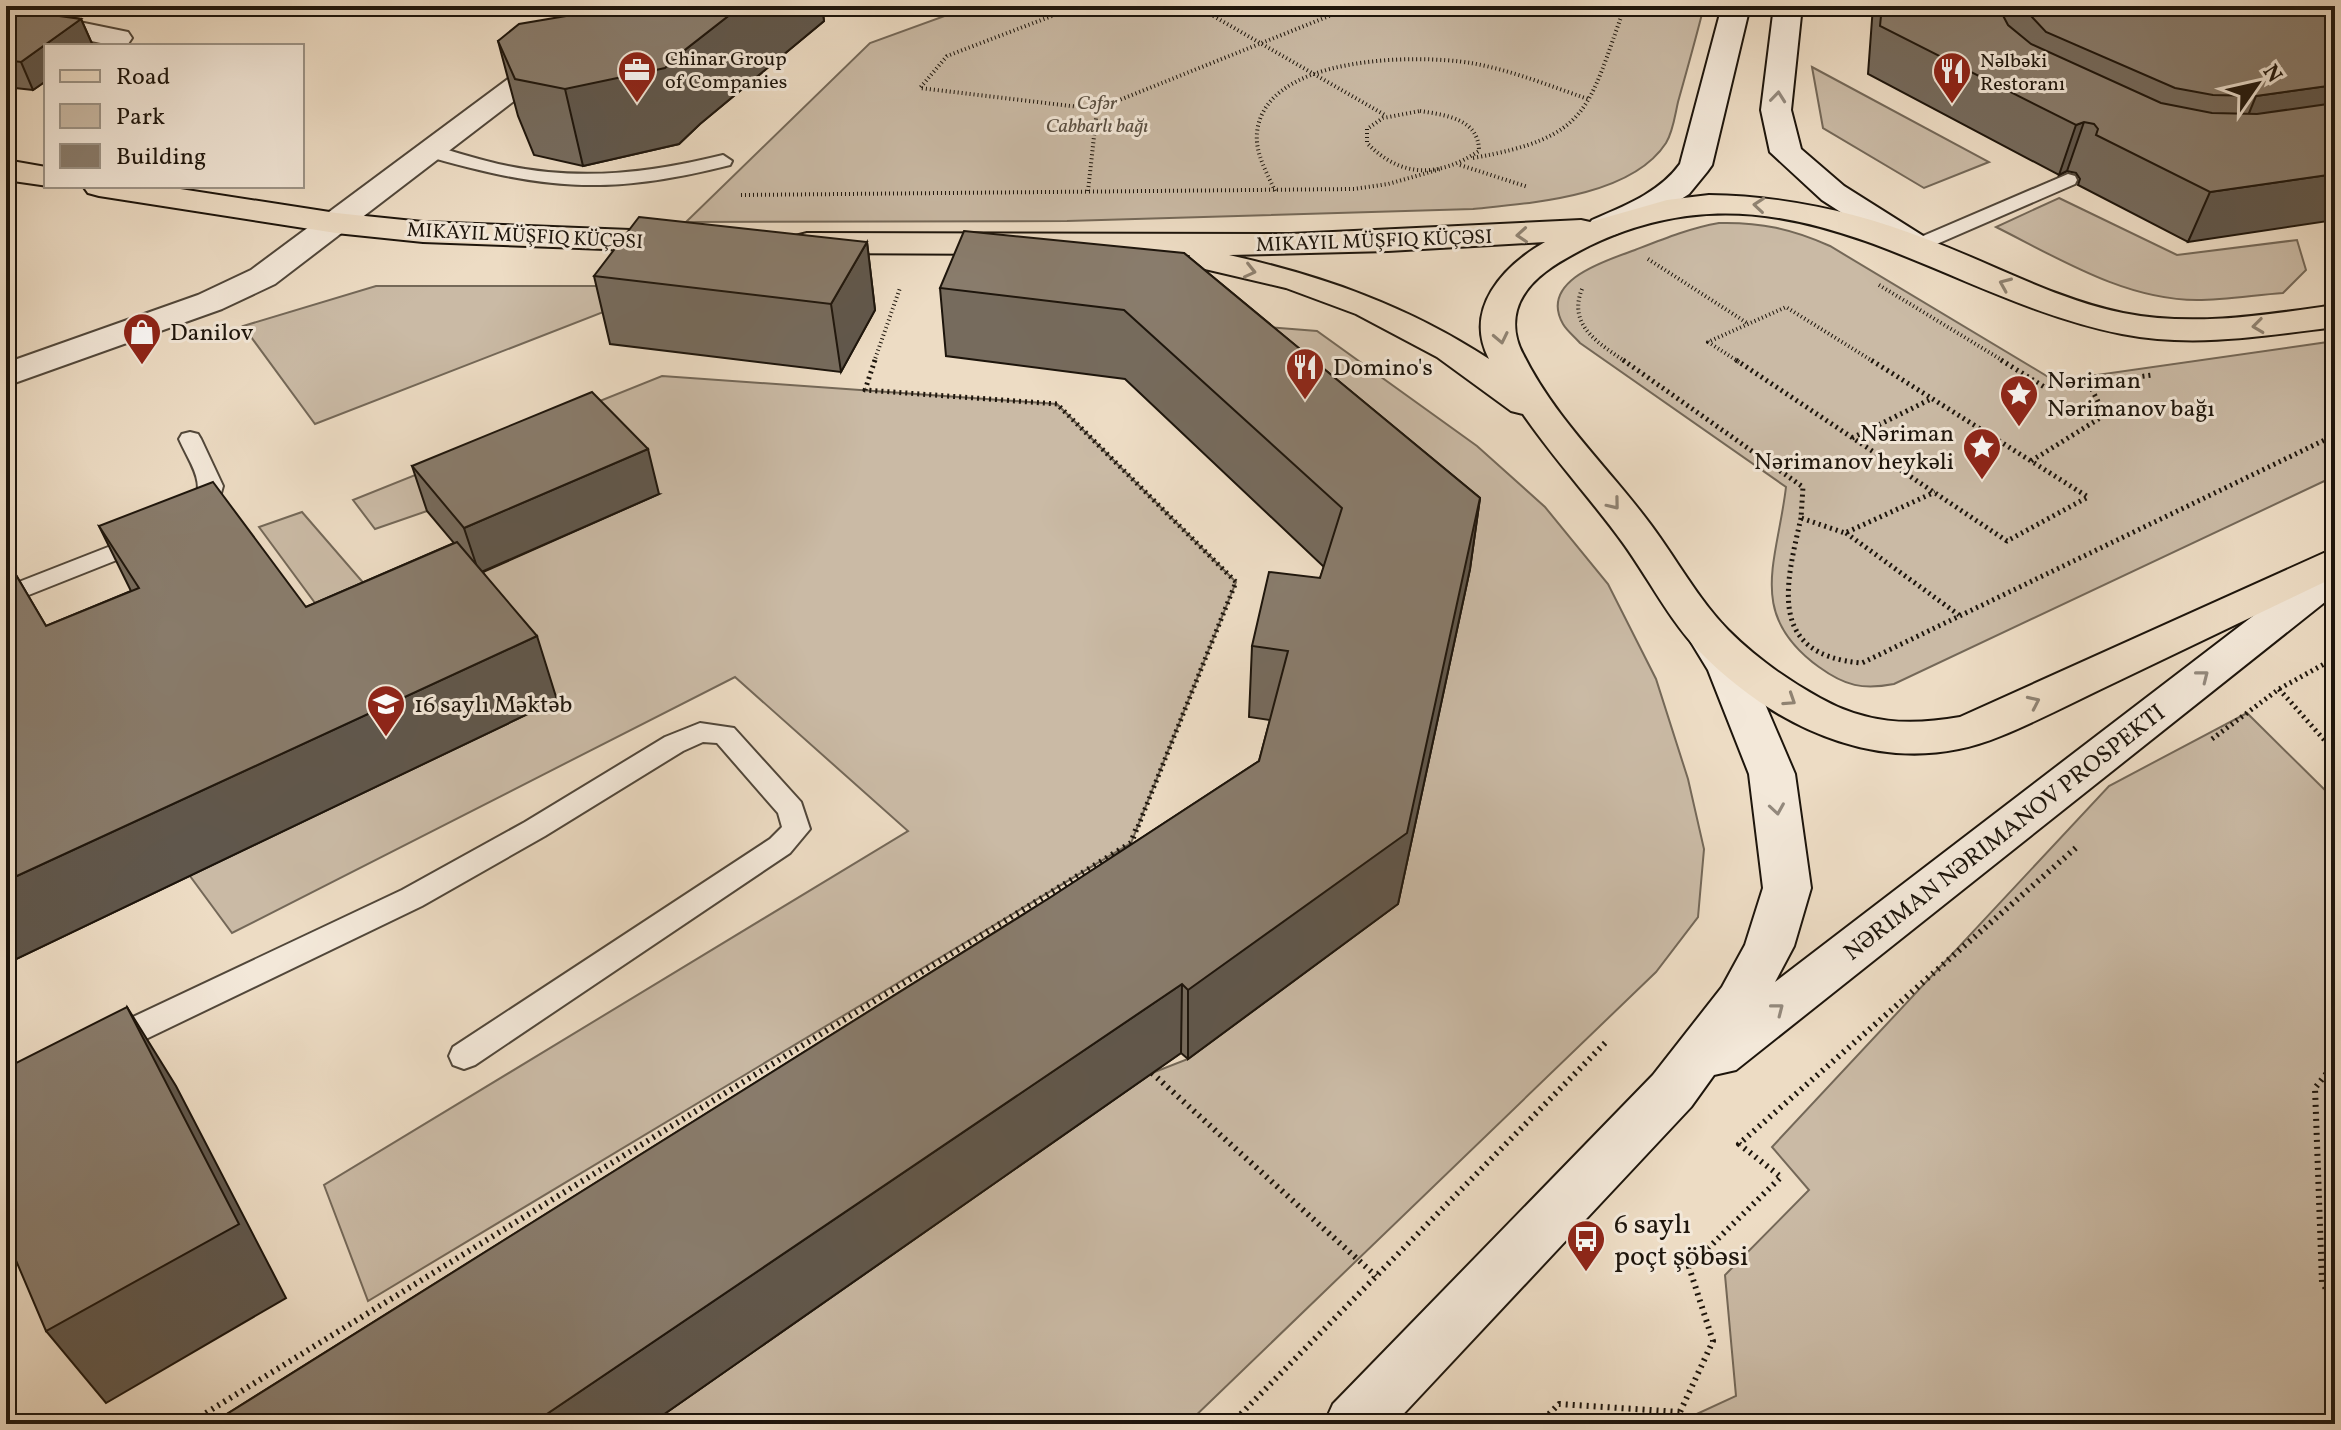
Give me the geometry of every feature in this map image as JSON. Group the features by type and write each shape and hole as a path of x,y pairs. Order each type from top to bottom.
{"main road":[{"path":"6,375 239,289 284,263 624,6"},
{"path":"783,242 1147,246 1418,240 1600,228 1670,194 1686,180 1696,165 1736,6"},
{"path":"1788,6 1776,110 1786,152 1833,193 1916,246"},
{"path":"6,15 118,38"},
{"path":"6,170 44,177"},
{"path":"112,188 336,223 467,236 719,242"},
{"name":"NƏRIMAN NƏRIMANOV PROSPEKTI","path":"1354,1424 1672,1091 1740,1001 1769,946 1787,888 1772,774 1747,708 1729,669 1707,634 1629,523 1518,379 1497,332 1499,314 1511,287 1535,263 1600,228 1682,205 1740,203 1837,218 1916,246 2038,298 2121,323 2204,331 2335,316"},
{"path":"1147,246 1310,285 1403,324 1494,378 1565,443"},
{"name":"NƏRIMAN NƏRIMANOV PROSPEKTI","path":"1707,634 1806,711 1842,727 1873,737 1909,741 1947,737 1984,726 2335,561"},
{"name":"NƏRIMAN NƏRIMANOV PROSPEKTI","path":"1672,1091 2335,573"}],"lane":[{"path":"430,151 495,171 564,181 647,179 723,161"},
{"path":"1916,246 2068,180"},
{"path":"6,596 175,528 207,509 212,486 190,439"},
{"path":"90,1051 412,898 535,829 674,744 700,732 725,735 791,809 796,829 780,846 464,1056"}],"path":[{"path":"1060,6 1067,10"},
{"path":"1078,6 947,56 920,88 1097,109 1354,6"},
{"path":"1196,6 1386,116"},
{"path":"740,195 1275,191 1354,189 1388,184 1505,152 1557,134 1572,123 1588,99 1625,6"},
{"path":"1275,191 1260,156 1257,128 1275,97 1313,74 1348,63 1398,57 1471,63 1588,99"},
{"path":"1088,191 1097,109"},
{"path":"1441,169 1401,167 1370,152 1364,142 1365,132 1386,116 1420,111 1454,118 1468,124 1481,141 1479,151 1472,159"},
{"path":"1460,165 1530,188"},
{"path":"1655,249 1640,254 1748,324"},
{"path":"188,1424 1131,843 1236,582 1057,404 865,390 903,279"},
{"path":"1873,282 2046,388 2089,384 2105,415 2031,461"},
{"path":"1587,284 1580,290 1575,306 1579,324 1597,342 1803,487 1801,518 1785,612 1792,628 1825,654 1845,662 1862,663 2335,435"},
{"path":"1786,307 2088,497 2007,541 1708,342 1748,324 1786,307"},
{"path":"1852,438 1932,399"},
{"path":"1845,533 1935,492"},
{"path":"1801,518 1845,533 1959,615"},
{"path":"2204,745 2279,689 2335,658"},
{"path":"2279,689 2335,752"},
{"path":"1680,1412 1713,1341 1689,1267 1781,1177 1739,1144 2085,839"},
{"path":"1231,1424 1606,1042"},
{"path":"2335,1063 2315,1088 2322,1282 2335,1304"},
{"path":"1152,1073 1376,1276"},
{"path":"1539,1424 1559,1404 1680,1412"},
{"path":"1680,1412 1686,1424"}],"green space":[{"name":"Cəfər Cabbarlı bağı","path":"972,6 1704,6 1666,143 1650,161 1629,175 1605,186 1550,200 1473,209 1067,221 686,222 870,43"},
{"path":"1812,67 1989,162 1924,188 1823,128"},
{"path":"2059,198 2177,255 2297,240 2306,270 2283,293 2208,300 2170,298 2144,293 2093,275 1996,227"},
{"name":"Nəriman Nərimanov bağı","path":"1719,223 1776,228 1830,246 2055,381 2335,341 2335,476 1894,684 1873,687 1837,679 1796,647 1782,627 1774,607 1773,563 1786,487 1580,343 1563,324 1558,309 1560,295 1568,284 1594,266 1677,234"},
{"path":"376,286 619,286 606,311 315,424 243,326"},
{"path":"1183,320 1317,331 1477,446 1545,507 1608,584 1656,679 1688,779 1704,849 1698,917 1656,972 1187,1424 650,1424 1152,1073 1188,1059 1470,569"},
{"path":"662,376 1057,404 1236,582 1131,843 368,1301 324,1185 908,831 735,677 232,933 190,876 357,660 259,527 302,512 366,586 479,573 658,494 427,511 375,529 353,500"},
{"path":"2247,713 2335,800 2335,1424 1675,1424 1736,1396 1725,1275 1809,1190 1772,1147 2109,786"}],"building":[{"path":"6,6 33,6 38,7 31,12 81,19 21,62 6,60"},
{"path":"604,6 741,6 665,68 565,89 515,79 498,41 519,24 607,9"},
{"path":"1882,6 1998,6 2008,25 2031,44 2161,103 2212,113 2257,114 2335,103 2335,174 2210,192 2096,135 2098,129 2094,124 2084,122 2076,125 1880,26"},
{"path":"2025,6 2291,6 2303,15 2335,12 2335,85 2256,96 2213,95 2175,88 2046,32"},
{"path":"639,217 867,242 831,304 594,276"},
{"path":"964,231 1184,253 1480,498 1407,833 1188,990 1182,984 532,1424 211,1424 1051,897 1259,761 1288,651 1252,646 1269,572 1320,578 1342,508 1124,310 940,288"},
{"path":"592,392 648,449 464,528 412,466"},
{"path":"213,482 306,607 457,542 537,636 6,881 6,558 46,626 139,588 99,526"},
{"path":"127,1007 239,1224 46,1331 6,1237 6,1068"}],"place":[{"name":"Chinar Group of Companies","path":"637,104"},
{"name":"Nəlbəki Restoranı","path":"1952,105"},
{"name":"Danilov","path":"142,366"},
{"name":"Domino's","path":"1305,401"},
{"name":"Nəriman Nərimanov bağı","path":"2019,428"},
{"name":"Nəriman Nərimanov heykəli","path":"1982,481"},
{"name":"16 saylı Məktəb","path":"386,738"},
{"name":"6 saylı poçt şöbəsi","path":"1586,1273"}]}
